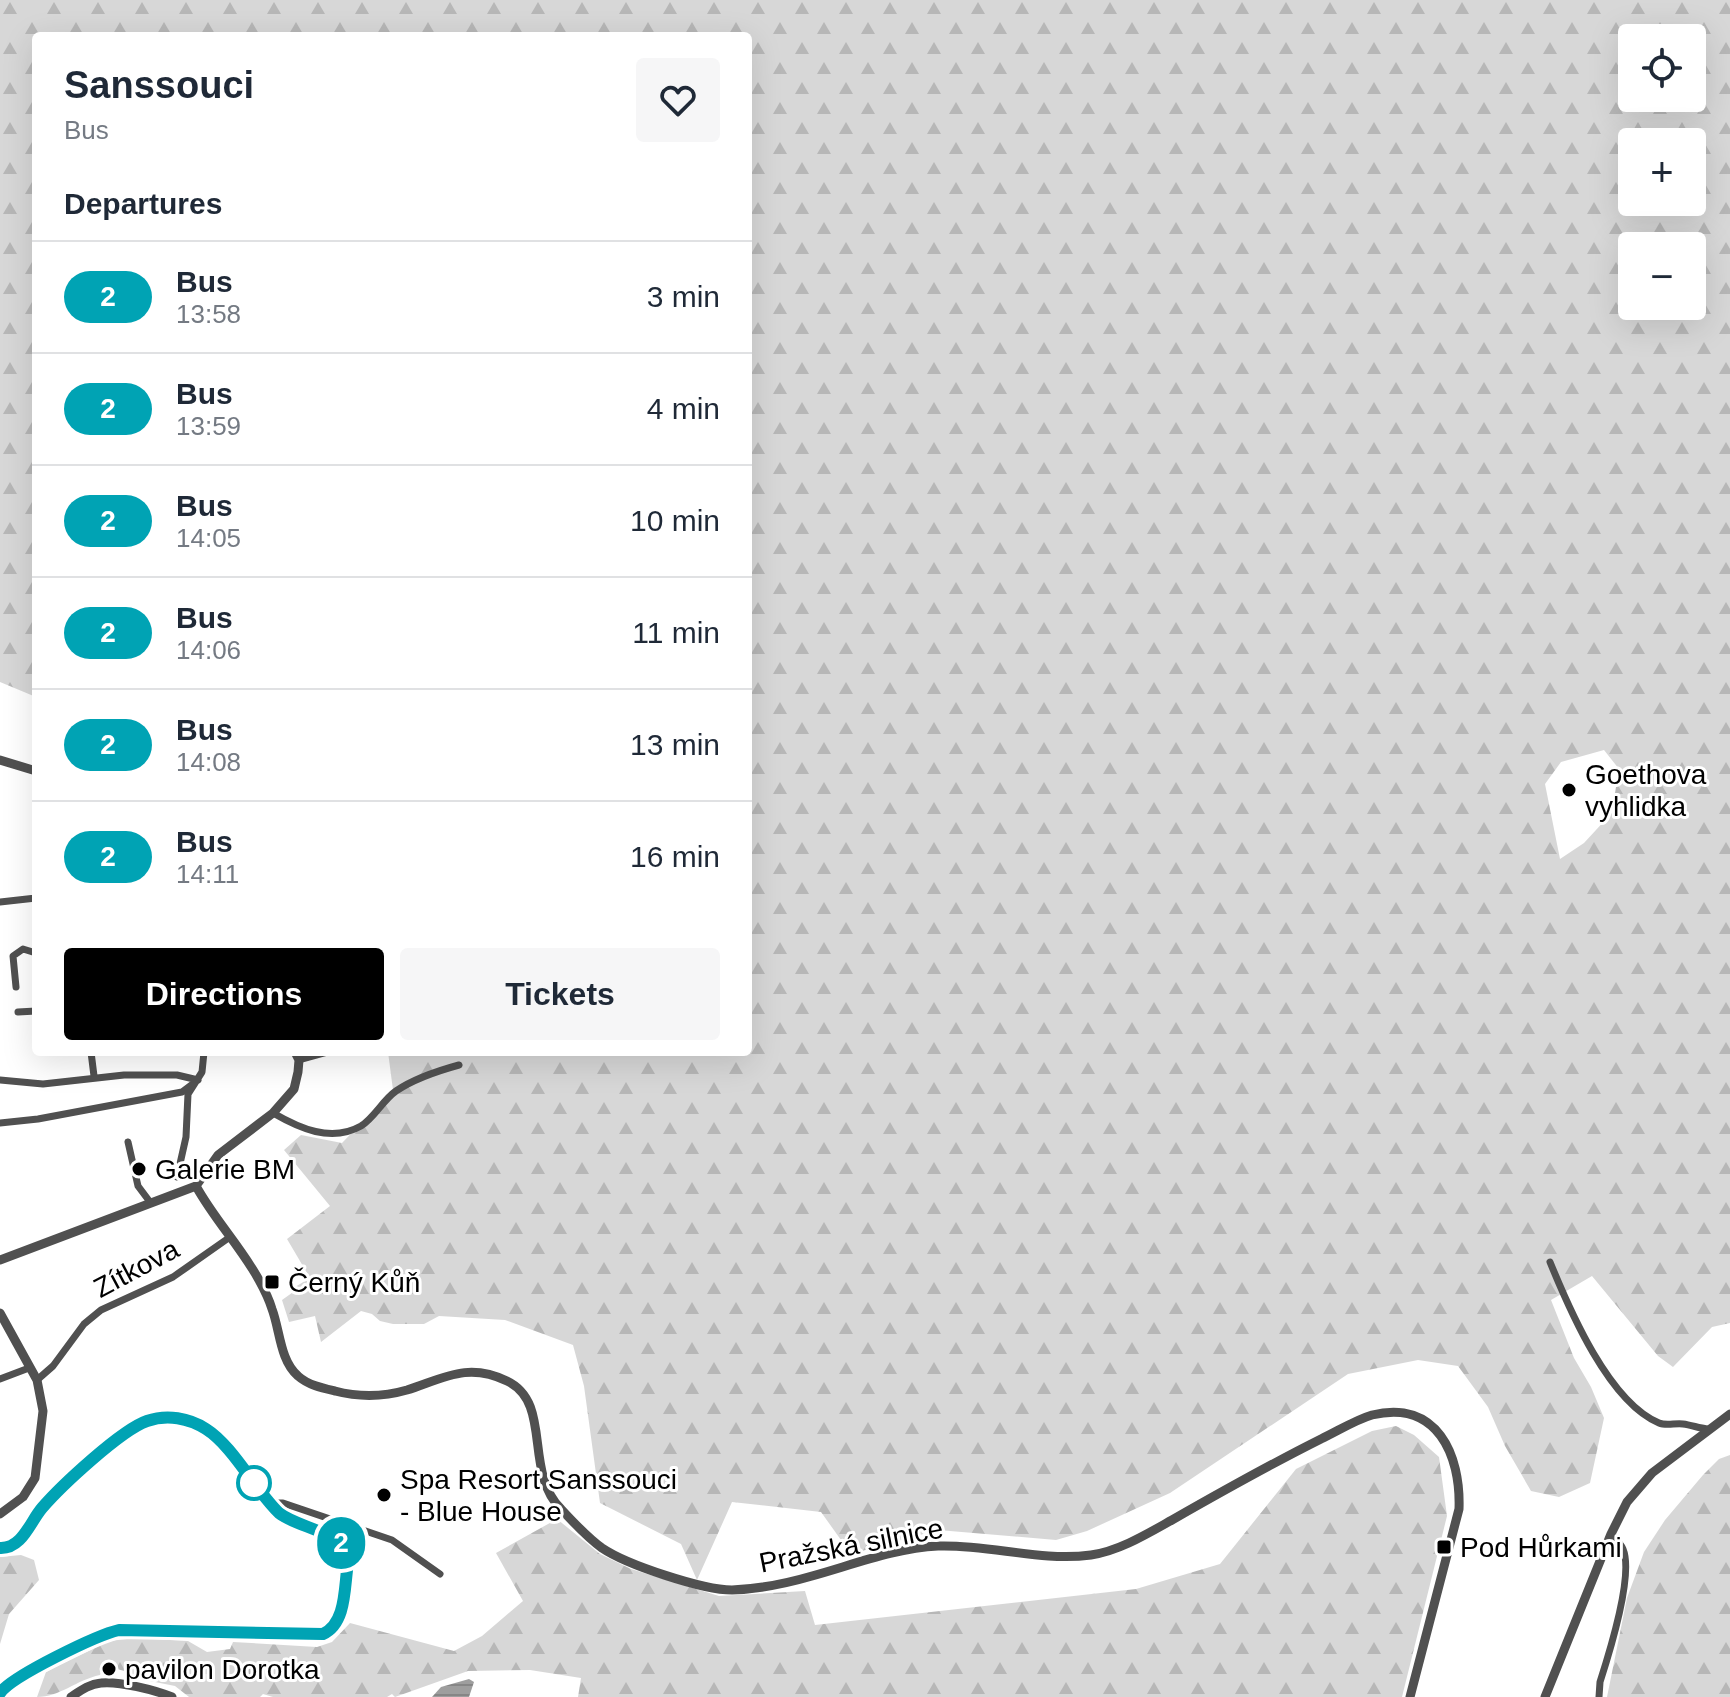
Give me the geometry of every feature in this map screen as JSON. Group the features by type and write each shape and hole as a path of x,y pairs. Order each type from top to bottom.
{"street":[{"path":"0,760 32,770"},
{"path":"0,902 32,898"},
{"path":"16,987 13,956 23,949 32,952"},
{"path":"18,1012 32,1011"},
{"path":"92,1056 94,1076"},
{"path":"177,1177 186,1137 188,1094 198,1080 203,1056"},
{"path":"0,1260 196,1186 218,1155 273,1113 294,1089 297,1056"},
{"path":"273,1113 298,1127 317,1133 335,1133 360,1126 395,1092 424,1076 459,1065"},
{"path":"0,1080 43,1084 94,1076 177,1075 198,1080"},
{"path":"0,1123 38,1119 182,1092 198,1080"},
{"path":"128,1142 138,1186 150,1202"},
{"name":"Pražská silnice","path":"196,1186 258,1278 272,1309 286,1360 297,1376 320,1387 372,1396 404,1391 458,1372 485,1373 510,1382 523,1393 532,1410 541,1476 559,1508 602,1547 630,1562 702,1586 732,1590 805,1578 894,1553 934,1546 970,1546 1061,1557 1095,1554 1121,1546 1286,1456 1369,1416 1394,1412 1420,1417 1438,1433 1455,1459 1460,1485 1459,1509 1410,1697"},
{"name":"Zítkova","path":"37,1380 53,1366 84,1324 101,1310 173,1277 230,1237"},
{"path":"1550,1262 1612,1385 1632,1406 1661,1425 1682,1424 1707,1429"},
{"path":"0,1313 37,1380 43,1411 38,1468 28,1490 0,1514"},
{"path":"0,1379 29,1368"},
{"path":"1545,1697 1627,1502 1652,1473 1730,1414"},
{"path":"0,1548 17,1543 42,1508 128,1431 155,1419 182,1419 216,1436 270,1503 289,1521 338,1541 347,1553 348,1563 339,1621 328,1632 316,1636 119,1630 94,1639 13,1682 0,1693"},
{"path":"270,1503 283,1503 392,1540 440,1574"},
{"path":"1599,1697 1626,1566 1623,1548 1611,1534"},
{"path":"71,1697 92,1685 106,1683 161,1692 172,1697"}],"green space":[{"path":"0,0 1730,0 1730,1323 1712,1327 1673,1367 1658,1356 1592,1276 1551,1300 1574,1358 1604,1418 1590,1483 1559,1497 1531,1491 1505,1446 1488,1407 1458,1366 1418,1360 1348,1374 1170,1493 1087,1531 1056,1540 938,1530 851,1554 821,1512 732,1502 697,1580 681,1544 600,1503 584,1386 573,1345 505,1320 439,1316 424,1324 393,1324 361,1311 321,1342 315,1316 289,1322 282,1300 310,1278 287,1239 330,1206 284,1150 301,1135 342,1143 393,1090 389,1056 752,1056 752,32 32,32 32,695 0,682","holes":["1604,750 1619,769 1615,793 1619,805 1584,843 1560,859 1545,784 1561,762"]},
{"path":"1396,1426 1414,1435 1439,1457 1447,1516 1402,1697 578,1697 581,1678 530,1670 468,1671 395,1697 392,1694 387,1697 273,1697 263,1694 260,1697 189,1697 175,1686 130,1677 128,1672 117,1669 115,1663 110,1661 103,1666 100,1675 53,1694 37,1697 46,1672 109,1641 136,1638 188,1641 207,1652 230,1649 233,1642 317,1647 332,1642 350,1623 454,1651 482,1636 523,1601 496,1553 557,1519 600,1554 631,1569 719,1596 805,1591 815,1625 1136,1589 1220,1564 1296,1469 1372,1431"},
{"path":"1730,1455 1730,1697 1607,1697 1627,1598 1644,1552 1665,1520 1703,1475 1719,1459"},
{"path":"21,1555 34,1560 39,1580 9,1614 0,1644 0,1557"}],"shaded area":[{"path":"469,1679 474,1682 469,1697 432,1697 441,1687"}],"bus line":[{"name":"2","path":"0,1548 17,1543 42,1508 128,1431 145,1421 173,1418 196,1423 216,1436 279,1513 289,1521 341,1543 348,1563 339,1621 333,1629 323,1634 119,1630 94,1639 6,1686 0,1693"}],"place":[{"name":"Goethova vyhlidka","path":"1569,790"},
{"name":"Galerie BM","path":"139,1169"},
{"name":"Černý Kůň","path":"272,1282"},
{"name":"Spa Resort Sanssouci - Blue House","path":"384,1495"},
{"name":"Pod Hůrkami","path":"1444,1547"},
{"name":"pavilon Dorotka","path":"109,1669"}]}
